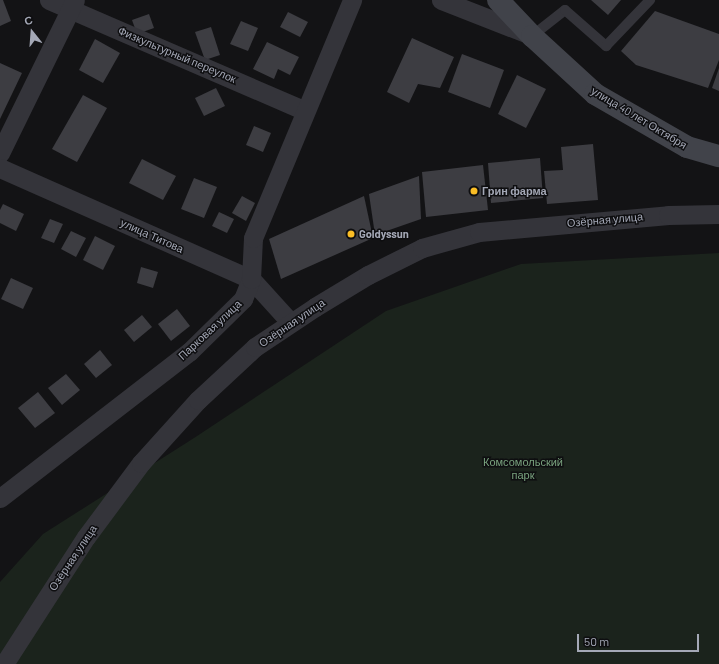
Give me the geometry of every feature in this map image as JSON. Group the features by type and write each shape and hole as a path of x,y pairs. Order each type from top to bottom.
{"main road":[{"name":"улица 40 лет Октября","path":"498,0 532,36 595,94 687,147 719,156"}],"street":[{"name":"Физкультурный переулок","path":"48,0 73,5 305,111"},
{"name":"Парковая улица","path":"0,498 189,352 243,299 251,280 253,238 352,0"},
{"path":"441,0 532,36"},
{"path":"0,153 73,5"},
{"name":"улица Титова","path":"0,168 251,280 291,323"},
{"name":"Озёрная улица","path":"4,664 86,537 141,463 198,400 255,348 291,323 368,275 422,248 479,232 668,215 719,214"}],"lane":[{"path":"532,36 565,10 606,46 650,0"}],"green space":[{"name":"Комсомольский парк","path":"719,253 719,664 0,664 0,582 43,534 194,438 386,311 521,264"}],"building":[{"path":"0,0 3,0 11,21 0,26"},
{"path":"591,0 621,0 608,15"},
{"path":"655,11 719,34 719,60 708,88 636,65 621,51"},
{"path":"288,12 308,22 300,37 280,27"},
{"path":"149,14 154,28 137,34 132,20"},
{"path":"241,21 258,28 248,51 230,44"},
{"path":"211,27 220,55 205,60 195,32"},
{"path":"412,38 454,57 440,88 418,84 409,103 387,92"},
{"path":"95,39 120,53 103,83 79,70"},
{"path":"267,42 299,57 290,75 278,69 274,79 253,69"},
{"path":"462,54 504,70 490,108 448,92"},
{"path":"0,63 22,73 0,119"},
{"path":"719,68 719,91 712,88"},
{"path":"517,75 546,89 526,128 498,114"},
{"path":"216,88 225,106 204,116 195,98"},
{"path":"83,95 107,108 77,162 52,149"},
{"path":"254,126 271,133 263,152 246,145"},
{"path":"593,144 598,200 547,204 544,171 563,170 561,147"},
{"path":"540,158 543,198 491,203 488,163"},
{"path":"142,159 176,176 163,200 129,183"},
{"path":"483,165 488,210 426,217 422,172"},
{"path":"419,176 421,219 375,235 369,194"},
{"path":"194,178 217,187 204,218 181,209"},
{"path":"242,196 255,203 246,221 232,213"},
{"path":"364,196 373,238 281,279 269,239"},
{"path":"3,204 24,214 16,231 0,223 0,210"},
{"path":"219,212 234,219 227,233 212,226"},
{"path":"50,219 63,224 54,243 41,238"},
{"path":"71,231 86,238 76,257 61,249"},
{"path":"95,236 115,246 103,270 83,260"},
{"path":"141,267 158,272 153,288 137,283"},
{"path":"11,278 33,288 23,309 1,299"},
{"path":"177,309 190,326 171,341 158,324"},
{"path":"142,315 152,327 134,342 124,330"},
{"path":"100,350 112,365 96,378 84,364"},
{"path":"66,374 80,390 62,405 48,388"},
{"path":"38,392 55,413 35,428 18,408"}],"place":[{"name":"Грин фарма","path":"474,191"},
{"name":"Goldyssun","path":"351,234"}]}
